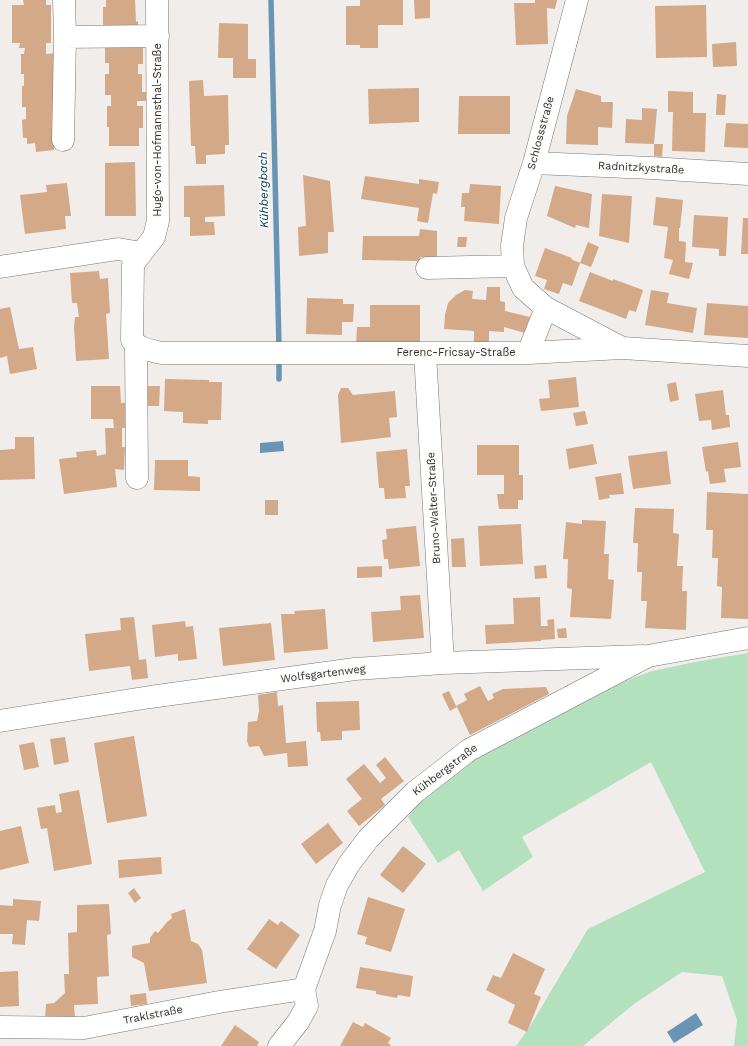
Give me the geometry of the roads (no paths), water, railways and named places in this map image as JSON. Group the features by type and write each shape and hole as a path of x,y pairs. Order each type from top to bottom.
{"street":[{"path":"63,140 65,37 64,0"},
{"name":"Hugo-von-Hofmannsthal-Straße","path":"136,478 136,346 132,340 133,264 154,237 158,221 157,0"},
{"name":"Schlossstraße","path":"577,0 534,163 516,218 512,246 513,266 523,288 546,308 622,348 748,356"},
{"name":"Hugo-von-Hofmannsthal-Straße","path":"65,37 158,36"},
{"name":"Radnitzkystraße","path":"534,163 748,174"},
{"path":"0,267 118,249 141,253"},
{"path":"427,268 513,266"},
{"path":"528,353 546,308"},
{"name":"Ferenc-Fricsay-Straße","path":"136,346 161,353 528,353 622,348"},
{"name":"Bruno-Walter-Straße","path":"425,353 442,663"},
{"name":"Kühbergstraße","path":"279,1046 298,1022 307,1006 304,989 325,931 330,905 337,885 349,864 368,839 415,792 469,750 648,656 748,638"},
{"name":"Wolfsgartenweg","path":"0,722 143,698 355,669 442,663 648,656"},
{"name":"Traklstraße","path":"0,1027 84,1028 219,1002 304,989"}],"water":[{"path":"283,441 284,451 260,453 260,443"},
{"path":"696,1013 703,1025 674,1043 667,1032"}],"waterway":[{"name":"Kühbergbach","path":"271,0 279,348"},
{"name":"Kühbergbach","path":"279,357 279,379"}]}
